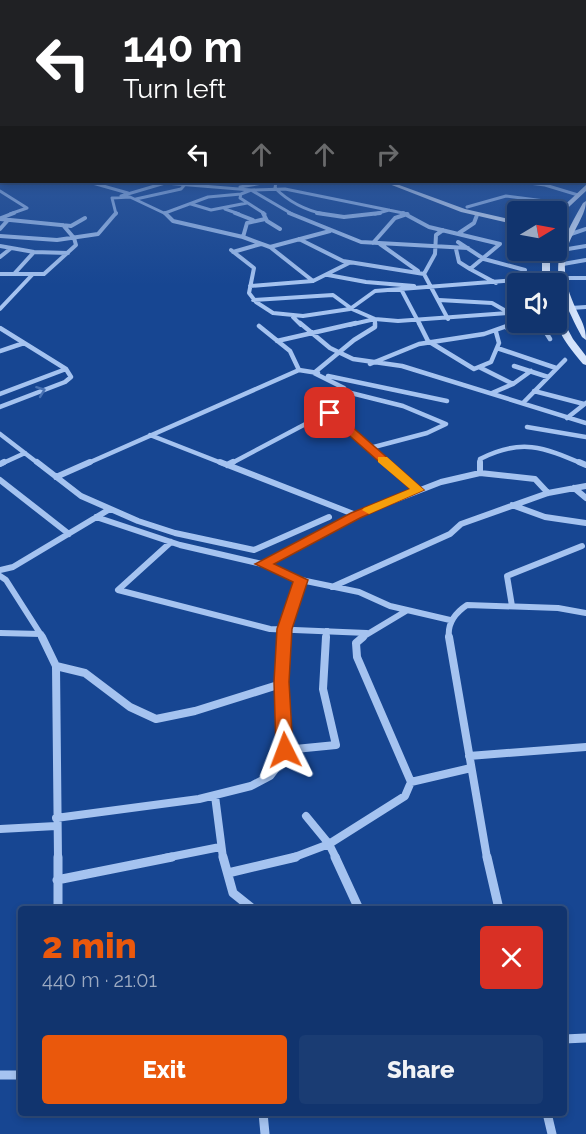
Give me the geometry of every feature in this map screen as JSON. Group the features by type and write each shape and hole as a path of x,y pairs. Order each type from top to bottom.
{"main road":[{"path":"390,183 477,215 507,219"},
{"path":"404,183 467,207 507,218"},
{"path":"568,204 586,187"},
{"path":"568,235 586,203"},
{"path":"563,261 563,273"},
{"path":"567,293 571,308 586,336"},
{"path":"565,333 586,362"}],"street":[{"path":"92,183 128,194"},
{"path":"0,236 57,240 98,234 116,215 112,198 165,183 251,190 275,188 390,209 407,214 429,227 500,244 470,269"},
{"path":"135,199 181,189 187,183"},
{"path":"237,188 267,183"},
{"path":"273,183 280,195 287,201 315,211 345,217 368,216 390,209"},
{"path":"529,183 545,185 578,195"},
{"path":"165,213 208,197 241,194 251,190"},
{"path":"251,190 296,217 330,231 373,243 468,248"},
{"path":"0,191 27,208 0,219"},
{"path":"241,194 240,198 266,214 266,219"},
{"path":"0,197 7,195"},
{"path":"264,198 280,195"},
{"path":"121,196 135,199 165,213 173,221 243,237 270,247 314,281"},
{"path":"467,207 506,196 568,204"},
{"path":"191,204 211,210 247,203"},
{"path":"224,208 253,220 266,219 280,229"},
{"path":"373,243 395,218 407,214"},
{"path":"459,233 474,224 477,215"},
{"path":"0,219 71,226 85,218"},
{"path":"0,229 8,220"},
{"path":"243,237 247,224 253,220"},
{"path":"0,274 44,274 76,245 74,238 63,225"},
{"path":"424,274 435,254 436,235 443,230"},
{"path":"568,235 586,230"},
{"path":"270,247 330,231"},
{"path":"300,239 318,252 349,263 424,274"},
{"path":"458,242 484,259 525,270 523,273"},
{"path":"261,244 232,251 254,268 249,293 253,300 267,312 292,317 351,309 365,295 375,291 507,282"},
{"path":"380,244 411,268 424,274 429,288 439,300 448,319"},
{"path":"0,246 8,251"},
{"path":"567,249 586,246"},
{"path":"456,249 459,262 496,283"},
{"path":"0,257 8,251"},
{"path":"0,252 69,253"},
{"path":"14,274 34,252"},
{"path":"563,264 586,260"},
{"path":"250,286 314,281 349,263"},
{"path":"0,309 2,303 29,282 32,275"},
{"path":"328,275 366,282 429,288"},
{"path":"567,278 586,278"},
{"path":"401,289 428,341 474,369 491,362 497,348 496,332"},
{"path":"253,300 333,295 351,309 375,319"},
{"path":"439,300 492,303 507,312"},
{"path":"571,308 586,307"},
{"path":"276,340 375,319 419,321 507,313"},
{"path":"292,317 307,333 336,354 370,364 402,366 586,423"},
{"path":"314,373 336,354 369,333 375,327 375,319"},
{"path":"259,326 290,351 299,370"},
{"path":"0,328 66,369 71,377 65,382 0,407"},
{"path":"370,364 404,347 428,341 484,336 506,328 545,331 550,339"},
{"path":"0,351 24,343"},
{"path":"497,348 556,368"},
{"path":"523,403 565,360"},
{"path":"514,366 548,377"},
{"path":"479,367 513,384"},
{"path":"0,394 66,369"},
{"path":"56,477 299,370 447,401"},
{"path":"491,393 513,384 531,371"},
{"path":"314,373 334,382 347,392 403,406 446,424 428,433 370,448"},
{"path":"227,465 330,413 349,401 347,392"},
{"path":"534,392 585,404"},
{"path":"567,418 585,404"},
{"path":"330,413 418,490"},
{"path":"527,427 586,437"},
{"path":"0,434 81,496 175,533 254,550 329,516"},
{"path":"150,435 356,515"},
{"path":"480,473 480,459 498,448 511,444 560,452 586,465"},
{"path":"0,464 25,453"},
{"path":"262,564 356,515 441,482 480,473 535,478 548,493"},
{"path":"0,480 69,534"},
{"path":"332,587 450,534 461,524 548,493 586,486"},
{"path":"574,488 586,498"},
{"path":"512,505 545,517 586,523"},
{"path":"0,570 13,567 110,509"},
{"path":"96,518 171,542 262,564 301,580 359,592 406,611 450,620"},
{"path":"171,542 118,590 270,629 367,633"},
{"path":"512,606 507,576 582,546"},
{"path":"0,576 6,580 41,634 56,666 58,906"},
{"path":"0,829 215,796 248,788 266,779 277,769 285,750 282,684 284,629 301,580"},
{"path":"498,906 481,832 448,632 450,620 467,605 558,608 586,613"},
{"path":"228,873 287,860 329,844 405,796 411,782 357,657 356,643 367,633 406,611"},
{"path":"285,750 336,745 322,699 320,671 327,631"},
{"path":"0,633 41,634"},
{"path":"56,666 74,666 97,680 131,709 159,720 282,684"},
{"path":"469,756 586,747"},
{"path":"411,782 471,768"},
{"path":"215,796 220,847 233,893 249,906"},
{"path":"306,816 329,844 357,906"},
{"path":"57,880 220,847"},
{"path":"567,1039 586,1038"},
{"path":"0,1075 18,1075"},
{"path":"263,1116 265,1134"},
{"path":"548,1116 552,1134"}],"slow traffic":[{"path":"369,510 418,490 383,459"}],"route":[{"path":"285,750 281,682 284,629 301,580 262,564 356,515 418,490 330,413"}]}
